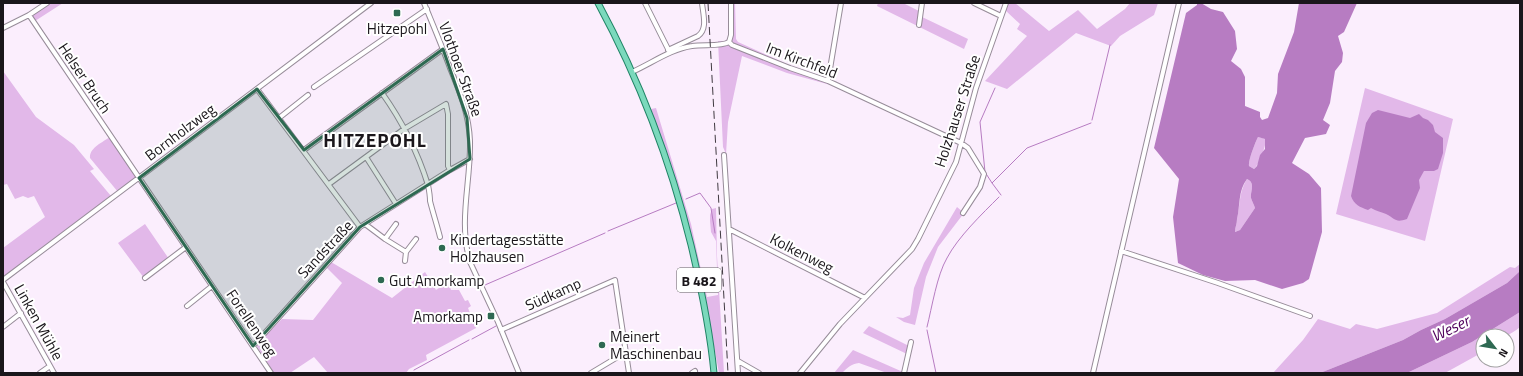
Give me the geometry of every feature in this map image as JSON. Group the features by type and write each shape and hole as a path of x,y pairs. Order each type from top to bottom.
{"main road":[{"name":"B 482","path":"598,3 632,72 659,136 676,189 697,268 707,320 714,373"}],"street":[{"path":"3,28 29,15 47,3"},
{"name":"Bornholzweg","path":"3,281 371,3"},
{"path":"314,87 430,3"},
{"path":"645,3 669,51"},
{"path":"632,72 702,33 704,27 702,3"},
{"path":"669,51 692,46 723,44 730,42 731,3"},
{"path":"828,81 841,3"},
{"path":"918,25 922,3"},
{"path":"974,3 1002,16"},
{"name":"Holzhauser Straße","path":"800,373 826,340 912,249 956,162 978,83 1006,3"},
{"path":"1094,373 1179,3"},
{"name":"Vlothoer Straße","path":"425,6 459,90 467,118 470,141 470,159 464,216 467,252 519,373"},
{"name":"Helser Bruch","path":"29,15 139,178"},
{"name":"Im Kirchfeld","path":"730,42 732,45 828,81 961,143"},
{"path":"304,150 443,49"},
{"path":"257,89 360,227"},
{"path":"382,93 404,129 428,184 430,201 440,237"},
{"path":"279,118 308,95"},
{"path":"328,184 404,129 446,104 448,114 448,166 450,170"},
{"path":"961,143 968,148 984,174 980,187 963,213"},
{"path":"724,155 738,373"},
{"path":"366,156 396,204"},
{"name":"Sandstraße","path":"253,346 360,227 470,159"},
{"name":"Forellenweg","path":"139,178 271,373"},
{"path":"365,224 406,252"},
{"path":"385,239 396,224"},
{"name":"Kolkenweg","path":"729,229 865,298"},
{"path":"404,261 406,252 416,238"},
{"path":"146,278 186,247"},
{"path":"1121,251 1218,283 1310,316"},
{"name":"Südkamp","path":"501,330 615,280 626,352"},
{"name":"Linken Mühle","path":"3,281 54,373"},
{"name":"Forellenweg","path":"187,306 212,286"},
{"path":"3,327 21,313"},
{"path":"904,373 911,342"},
{"path":"591,373 626,352 629,373"},
{"path":"738,361 759,373"},
{"path":"40,373 50,366"}],"highlighted area":[{"path":"443,49 467,118 470,159 360,227 253,346 139,178 257,89 304,150"}],"shaded area":[{"path":"50,3 63,3 35,21 30,16"},
{"path":"729,3 735,3 736,39 738,42 791,66 822,77 825,77 828,74 827,84 787,73 742,56 728,122 726,154 723,147 718,41 725,41 728,38"},
{"path":"878,3 903,3 921,12 920,16 968,39 964,49 877,6"},
{"path":"1008,3 1015,3 1049,31 1078,10 1097,29 1125,9 1130,3 1158,3 1154,15 1120,36 1111,46 1076,33 1007,89 985,81 1027,36 1017,29 1020,24 1005,10"},
{"path":"3,71 36,117 74,145 94,169 90,171 111,196 4,277 3,248 45,217 34,196 28,198 23,196 15,199 7,184 3,185"},
{"path":"1365,88 1453,119 1425,241 1336,214"},
{"path":"656,108 691,224 707,297 718,295 716,241 711,232 710,221 712,209 716,208 717,256 724,373 719,373 705,298 688,225 651,109"},
{"path":"110,137 136,176 136,179 118,192 90,158 90,154 94,148"},
{"path":"1258,137 1266,139 1266,142 1260,160 1254,169 1249,166 1249,164"},
{"path":"1247,179 1252,185 1251,198 1255,208 1240,230 1235,232 1241,194"},
{"path":"957,207 964,213 938,247 926,277 915,325 904,322 896,317 903,318 910,315 914,288 924,263"},
{"path":"145,224 169,259 144,278 118,243"},
{"path":"331,262 392,298 425,272 436,290 448,282 451,290 459,290 465,301 468,300 471,306 468,308 476,328 426,355 427,360 409,369 406,373 328,373 314,357 290,373 274,373 256,345 282,319 313,320 342,283 326,267"},
{"path":"1520,264 1520,271 1507,283 1445,319 1403,340 1320,373 1273,373 1303,340 1318,319 1350,329 1356,324 1377,329 1437,313 1510,267 1515,268"},
{"path":"1520,312 1520,327 1515,331 1515,328 1494,328"},
{"path":"869,326 909,346 907,354 863,333"},
{"path":"1475,340 1475,356 1445,373 1407,373"},
{"path":"853,350 903,373 887,373 859,363 851,365 842,373 834,373"}],"water":[{"path":"1197,3 1201,3 1211,9 1223,12 1235,31 1237,49 1231,61 1241,69 1245,77 1245,106 1260,112 1260,117 1262,120 1268,118 1277,93 1278,74 1294,32 1299,3 1357,3 1344,32 1338,36 1343,53 1342,62 1335,71 1330,103 1323,120 1330,125 1326,134 1305,138 1292,163 1309,174 1321,188 1322,232 1309,279 1303,283 1282,289 1255,280 1225,281 1203,275 1178,263 1173,217 1179,179 1154,148 1186,13 1197,5","holes":["1258,137 1265,139 1265,149 1260,155 1257,166 1254,169 1249,166 1249,164","1247,179 1252,185 1251,198 1255,208 1240,230 1235,232 1242,188"]},
{"path":"1378,110 1410,118 1419,114 1433,125 1435,132 1443,138 1443,153 1438,169 1434,171 1424,171 1419,180 1420,188 1407,219 1400,221 1371,208 1368,210 1362,208 1356,204 1351,196 1366,123 1372,113"},
{"name":"Weser","path":"1520,271 1520,312 1494,328 1475,328 1475,340 1472,342 1407,373 1320,373 1403,340 1445,319 1507,283"}],"waterway":[{"path":"1092,120 1110,45"},
{"path":"992,183 985,172 980,122 995,88"},
{"path":"1001,195 992,183 1027,148 1091,123"},
{"path":"686,199 700,193 711,208 715,233"},
{"path":"927,327 943,265 964,234 999,197"},
{"path":"608,231 676,203"},
{"path":"731,232 793,264"},
{"path":"485,285 605,233"},
{"path":"472,339 496,326"},
{"path":"927,330 936,373"},
{"path":"414,370 469,340"}],"railway":[{"path":"708,3 728,373"}],"place":[{"name":"Hitzepohl","path":"397,13"},
{"name":"Kindertagesstätte Holzhausen","path":"442,248"},
{"name":"Gut Amorkamp","path":"381,280"},
{"name":"Amorkamp","path":"491,316"},
{"name":"Meinert Maschinenbau","path":"602,345"}],"district":[{"name":"HITZEPOHL","path":"375,139"}]}
